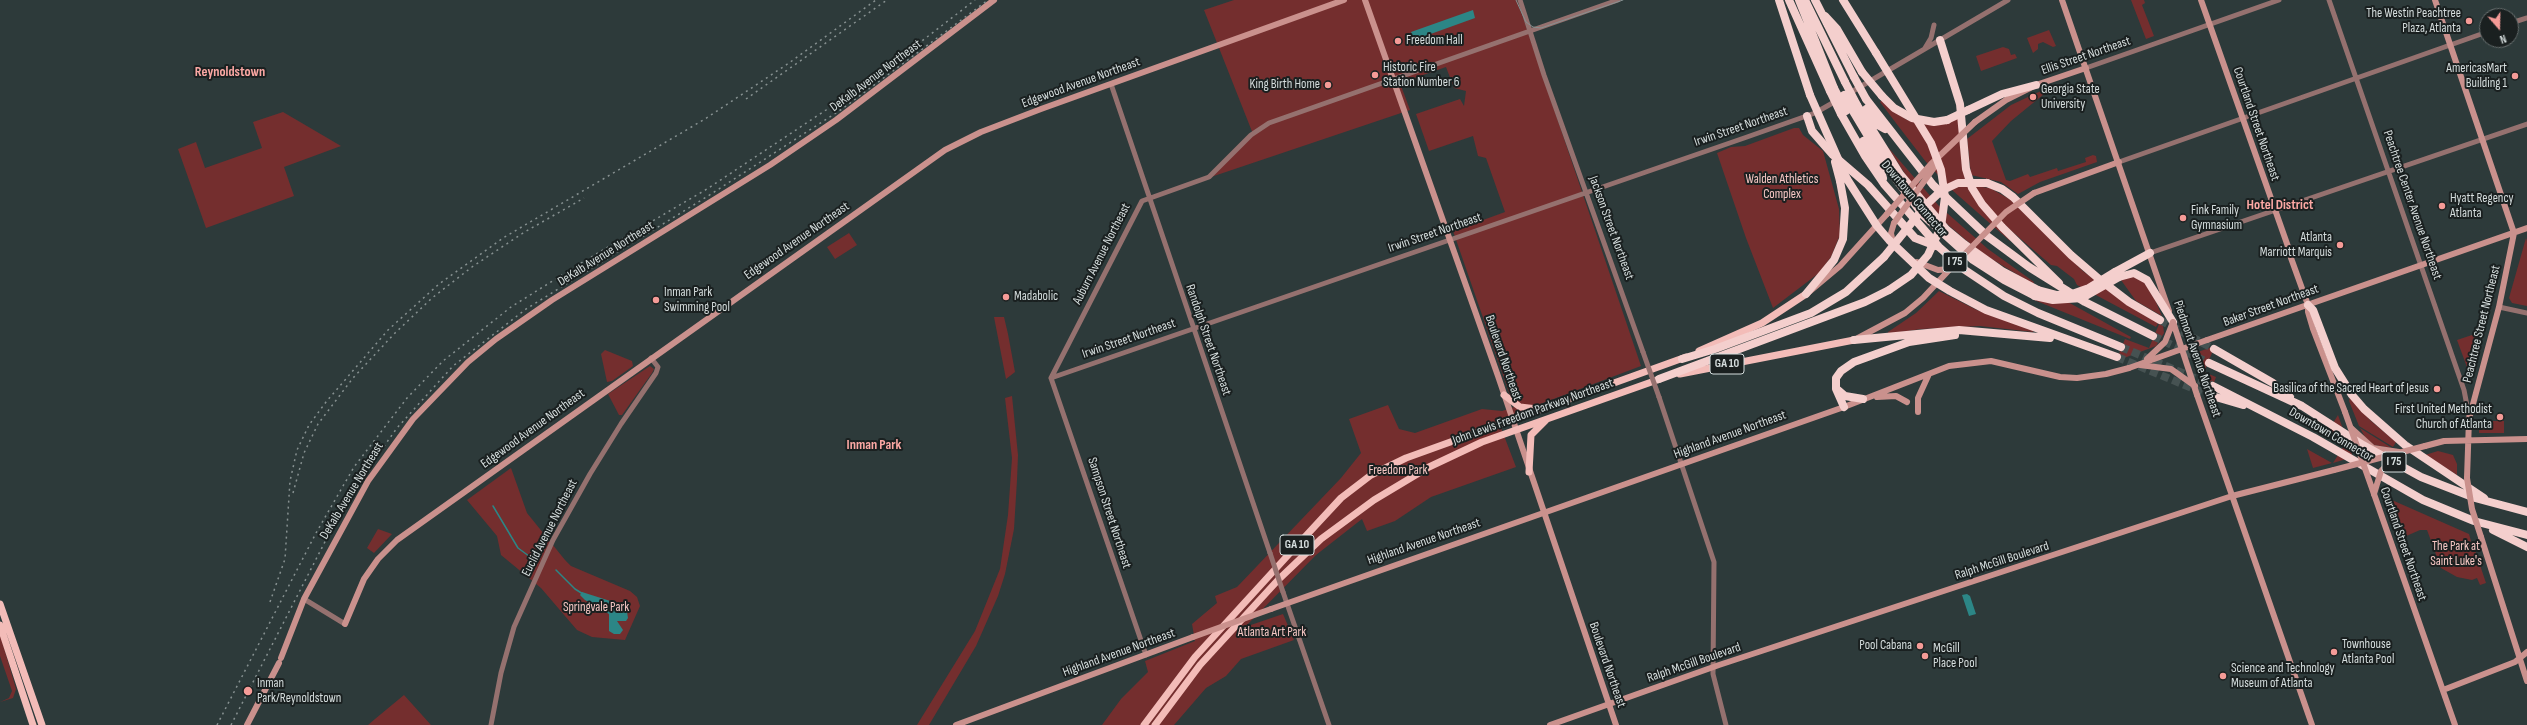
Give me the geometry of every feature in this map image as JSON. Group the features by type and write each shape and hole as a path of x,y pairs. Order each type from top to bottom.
{"highway":[{"path":"1779,0 1810,95 1835,156 1843,180 1845,208 1843,239 1834,260 1806,294"},
{"name":"Downtown Connector","path":"1789,0 1842,83 1854,106 1865,156 1884,184 1938,247 1965,270 2004,296 2038,313 2121,347"},
{"path":"1799,0 1818,48 1842,83"},
{"path":"1805,0 1842,83 1884,163 1924,215 1973,260 2004,280 2053,300 2082,298 2150,253"},
{"name":"Downtown Connector","path":"1815,0 1820,10 1842,83"},
{"path":"1659,379 1865,302 1889,290 1911,275 1932,248 1943,219 1945,189 1941,170 1932,143 1843,0"},
{"path":"1820,10 1838,29 1862,72 1882,96 1894,108 1912,118 1934,122 1947,120 2002,94 2036,85"},
{"path":"1938,42 1956,88 1962,118 1966,169 1972,188 2002,227 2052,275 2062,287"},
{"name":"Downtown Connector","path":"1854,106 1890,133 1933,185 1960,212 2008,253 2107,314 2153,336"},
{"path":"1807,116 1812,131 1820,142 1868,185 1915,238 1938,247"},
{"path":"1843,180 1877,226 1897,248 1937,283 1960,298 1986,310 2117,357"},
{"path":"1682,359 1715,349 1811,313 1846,292 1884,257 1926,205 1941,191 1958,183 1987,183 2013,197 2094,276 2129,302 2160,320"},
{"path":"2117,274 2134,273 2147,280 2173,322"},
{"name":"John Lewis Freedom Parkway Northeast","path":"1144,725 1206,644 1313,527 1352,489 1396,462 1682,359 1762,323 1806,294"},
{"path":"2308,305 2313,310 2335,368 2352,395 2364,409 2410,448 2493,504"},
{"path":"1854,340 1932,331 1986,331 2038,336 2076,343"},
{"path":"1844,407 1836,389 1835,382 1838,374 1862,357 1923,339 1986,331"},
{"name":"John Lewis Freedom Parkway Northeast","path":"1155,725 1216,647 1278,580 1326,535 1370,502 1410,477 1468,448 1515,429 1659,379 1854,340"},
{"path":"2214,349 2273,383 2302,406"},
{"name":"Downtown Connector","path":"2208,363 2302,406 2406,469 2451,489 2493,504 2527,512"},
{"name":"Downtown Connector","path":"2214,386 2313,437 2392,484 2423,500 2474,521 2527,535"},
{"path":"1836,389 1845,396 1864,399"},
{"path":"1504,394 1520,407 1543,409"},
{"path":"2209,395 2262,410"},
{"path":"1530,472 1531,435 1551,417"},
{"path":"2474,521 2527,547"},
{"path":"0,604 42,725"},
{"path":"0,625 33,725"},
{"path":"24,699 32,696"}],"main road":[{"name":"DeKalb Avenue Northeast","path":"247,725 280,660 304,599 348,515 380,462 426,405 468,362 509,329 557,297 770,165 836,120 994,0"},
{"name":"Edgewood Avenue Northeast","path":"345,624 359,589 370,569 397,540 944,151 980,132 1344,0"},
{"name":"Boulevard Northeast","path":"1365,0 1504,394 1616,725"},
{"name":"Piedmont Avenue Northeast","path":"2062,0 2312,725"},
{"name":"Courtland Street Northeast","path":"2201,0 2308,305 2312,324 2351,428 2455,725"},
{"name":"Peachtree Street Northeast","path":"2435,0 2514,233 2499,307 2469,419 2467,440 2467,478 2472,509 2527,681"},
{"name":"Ellis Street Northeast","path":"1806,294 1818,287 1840,266 1944,152 1975,122 2006,100 2036,85 2086,68"},
{"path":"1897,248 1891,236 1894,223 1944,152"},
{"path":"1854,340 1898,318 1937,283 1946,271 2006,212 2034,193 2119,162"},
{"name":"Baker Street Northeast","path":"1929,374 1949,366 1980,361 2003,363 2060,377 2077,378 2106,374 2138,365 2527,228"},
{"path":"1908,259 1946,271"},
{"path":"2138,365 2163,345 2173,322"},
{"path":"2138,365 2171,369 2195,386"},
{"path":"1918,412 1918,398 1929,374"},
{"name":"Highland Avenue Northeast","path":"956,725 1271,608 1844,407 1929,374"},
{"path":"1864,399 1892,396 1907,402"},
{"path":"2351,428 2373,448 2401,452"},
{"name":"Ralph McGill Boulevard","path":"1550,725 1713,667 2232,496 2444,441 2527,439"},
{"path":"2374,494 2383,467 2401,452"},
{"path":"2443,690 2514,662 2527,652"}],"street":[{"name":"Jackson Street Northeast","path":"1520,0 1544,75 1659,396 1714,562 1713,667 1726,725"},
{"name":"Auburn Avenue Northeast","path":"1051,378 1142,201 1148,197 1209,177 1251,135 1269,123 1618,0"},
{"name":"Irwin Street Northeast","path":"1051,378 1807,116 1825,108 2008,0"},
{"name":"Ellis Street Northeast","path":"2086,68 2280,0"},
{"name":"Peachtree Center Avenue Northeast","path":"2329,0 2464,390 2469,419"},
{"path":"1923,50 1931,38 1934,25"},
{"path":"2119,162 2479,35"},
{"name":"Randolph Street Northeast","path":"1110,84 1283,592 1330,725"},
{"path":"2150,253 2527,124"},
{"path":"2499,307 2527,313"},
{"name":"Euclid Avenue Northeast","path":"491,725 500,673 514,627 553,540 621,424 656,373 658,367 651,358"},
{"name":"Sampson Street Northeast","path":"1051,378 1146,654"},
{"path":"304,599 345,624"}],"green space":[{"path":"1234,0 1517,0 1641,366 1498,420 1516,467 1431,497 1395,521 1367,531 1362,519 1316,555 1245,627 1283,614 1294,640 1241,659 1226,676 1206,688 1174,725 1102,725 1121,699 1148,672 1145,661 1195,641 1192,624 1217,603 1215,596 1237,587 1341,478 1361,453 1349,419 1388,405 1399,429 1415,433 1482,409 1502,411 1514,407 1453,231 1505,212 1486,158 1478,156 1473,136 1429,151 1416,114 1460,99 1464,106 1466,91 1454,88 1446,67 1400,83 1410,110 1211,177 1253,134 1204,10"},
{"path":"2131,0 2144,0 2145,3 2142,5 2154,36 2146,39"},
{"path":"2049,30 2056,46 2053,47 2043,42 2038,44 2038,49 2033,53 2027,38"},
{"path":"2003,47 2009,49 2011,55 2015,54 2017,58 1981,71 1976,56"},
{"path":"2043,90 2044,94 2011,121 1992,141 2006,180 2010,181 2028,174 2030,177 2057,168 2058,171 2086,162 2085,158 2093,155 2096,156 2097,162 2040,182 2018,194 2001,182 1971,175 1967,139 2011,105"},
{"path":"1882,100 1907,120 1960,118 1964,173 2011,239 2010,241 1952,190 1926,162 1880,102"},
{"path":"283,112 341,146 284,167 294,196 206,228 178,149 196,142 205,168 262,148 253,122"},
{"name":"Walden Athletics Complex","path":"1794,128 1799,128 1803,135 1823,151 1839,209 1840,235 1831,257 1819,273 1773,308 1746,238 1717,153 1731,147 1745,146"},
{"path":"1887,146 1939,206 1988,249 2034,282 2033,284 1980,252 1947,224 1909,180"},
{"path":"1974,186 1990,188 2011,200 2083,271 2125,303 2158,323 2156,327 2077,285 2074,279 2057,266 2051,265 2008,228 1988,207"},
{"path":"849,233 857,245 835,259 827,247"},
{"path":"2526,238 2527,306 2512,303 2509,298"},
{"path":"2128,276 2141,278 2153,295 2162,316 2136,301 2121,280"},
{"path":"2039,286 2131,337 2130,339 2034,300"},
{"path":"1939,291 1977,310 2033,330 2033,332 1980,326 1921,329 1888,334 1888,332 1916,313"},
{"path":"994,317 1004,317 1008,334 1015,372 1006,379"},
{"path":"2162,317 2164,333 2156,346 2116,361 2125,339 2149,348"},
{"path":"2478,333 2481,341 2471,378 2457,340"},
{"path":"2215,346 2204,372 2216,377 2208,399 2192,354"},
{"path":"605,350 632,361 633,366 612,381 607,382 601,354"},
{"path":"650,366 654,369 652,373 622,415 619,415 608,394"},
{"path":"1012,396 1018,455 1014,529 1005,574 998,596 976,646 929,725 917,725 975,631 1000,569 1008,515 1012,458 1005,398"},
{"path":"2350,396 2370,420 2396,442 2393,447 2359,426 2349,401"},
{"path":"2338,415 2353,457 2333,463 2345,444 2327,433"},
{"path":"2478,421 2504,421 2504,433 2479,433 2479,430 2476,430"},
{"path":"2360,428 2392,448 2374,445 2365,437"},
{"path":"2307,449 2332,463 2313,468"},
{"path":"2438,451 2453,455 2457,464 2457,475 2425,455"},
{"name":"Springvale Park","path":"511,468 527,513 565,560 571,566 630,591 637,597 640,606 625,640 592,637 577,630 541,588 501,555 497,536 467,500"},
{"name":"The Park at Saint Luke's","path":"2385,497 2469,534 2471,541 2469,543 2474,547 2486,583 2480,585 2477,578 2472,580 2457,577 2441,568 2427,530 2420,530 2404,537 2402,532 2396,530"},
{"path":"378,529 392,534 374,553 367,548"},
{"path":"0,634 16,689 13,698 0,702 9,698 12,691 0,656"},
{"path":"404,695 431,725 368,725 375,719"}],"water":[{"path":"1473,10 1475,18 1414,40 1411,32"},
{"path":"582,592 626,606 628,618 626,621 617,621 623,630 620,634 614,634 609,631 609,614 585,600 580,595"},
{"path":"1967,594 1970,596 1976,614 1969,616 1962,595"}],"waterway":[{"path":"493,506 518,548 537,562"},
{"path":"556,570 575,589 583,594"}],"tunnel":[{"path":"2160,320 2214,349"},
{"path":"2153,336 2209,363"},
{"path":"2121,347 2213,386"},
{"path":"2117,357 2209,395"}],"tram line":[{"path":"1516,0 1526,22 1533,27 1541,28 1623,0"}],"railway":[{"path":"270,602 285,559 290,481 297,450 309,425 326,402 388,330 439,284 503,238 705,119 789,63 876,0"},
{"path":"746,99 887,0"},
{"path":"217,725 316,533 354,467 407,398 443,361 511,307 586,260 707,189 826,110 896,61 975,0"},
{"path":"231,725 331,530 360,480 397,428 453,366 526,309 708,196 842,109 988,0"},
{"path":"293,493 304,453 318,424 353,378 394,334 432,298 472,267 523,233 584,198"}],"place":[{"name":"The Westin Peachtree Plaza, Atlanta","path":"2469,21"},
{"name":"Freedom Hall","path":"1398,41"},
{"name":"Historic Fire Station Number 6","path":"1375,75"},
{"name":"AmericasMart Building 1","path":"2515,76"},
{"name":"King Birth Home","path":"1328,85"},
{"name":"Georgia State University","path":"2033,97"},
{"name":"Hyatt Regency Atlanta","path":"2442,206"},
{"name":"Fink Family Gymnasium","path":"2183,218"},
{"name":"Atlanta Marriott Marquis","path":"2340,245"},
{"name":"Madabolic","path":"1006,297"},
{"name":"Inman Park Swimming Pool","path":"656,300"},
{"name":"Basilica of the Sacred Heart of Jesus","path":"2437,389"},
{"name":"First United Methodist Church of Atlanta","path":"2500,417"},
{"name":"Pool Cabana","path":"1920,646"},
{"name":"Townhouse Atlanta Pool","path":"2334,652"},
{"name":"McGill Place Pool","path":"1925,656"},
{"name":"Science and Technology Museum of Atlanta","path":"2223,676"},
{"name":"Inman Park/Reynoldstown","path":"248,691"}],"district":[{"name":"Reynoldstown","path":"230,72"},
{"name":"Hotel District","path":"2280,205"},
{"name":"Inman Park","path":"874,445"}],"park label":[{"name":"Freedom Park","path":"1398,471"},
{"name":"Atlanta Art Park","path":"1272,633"}]}
